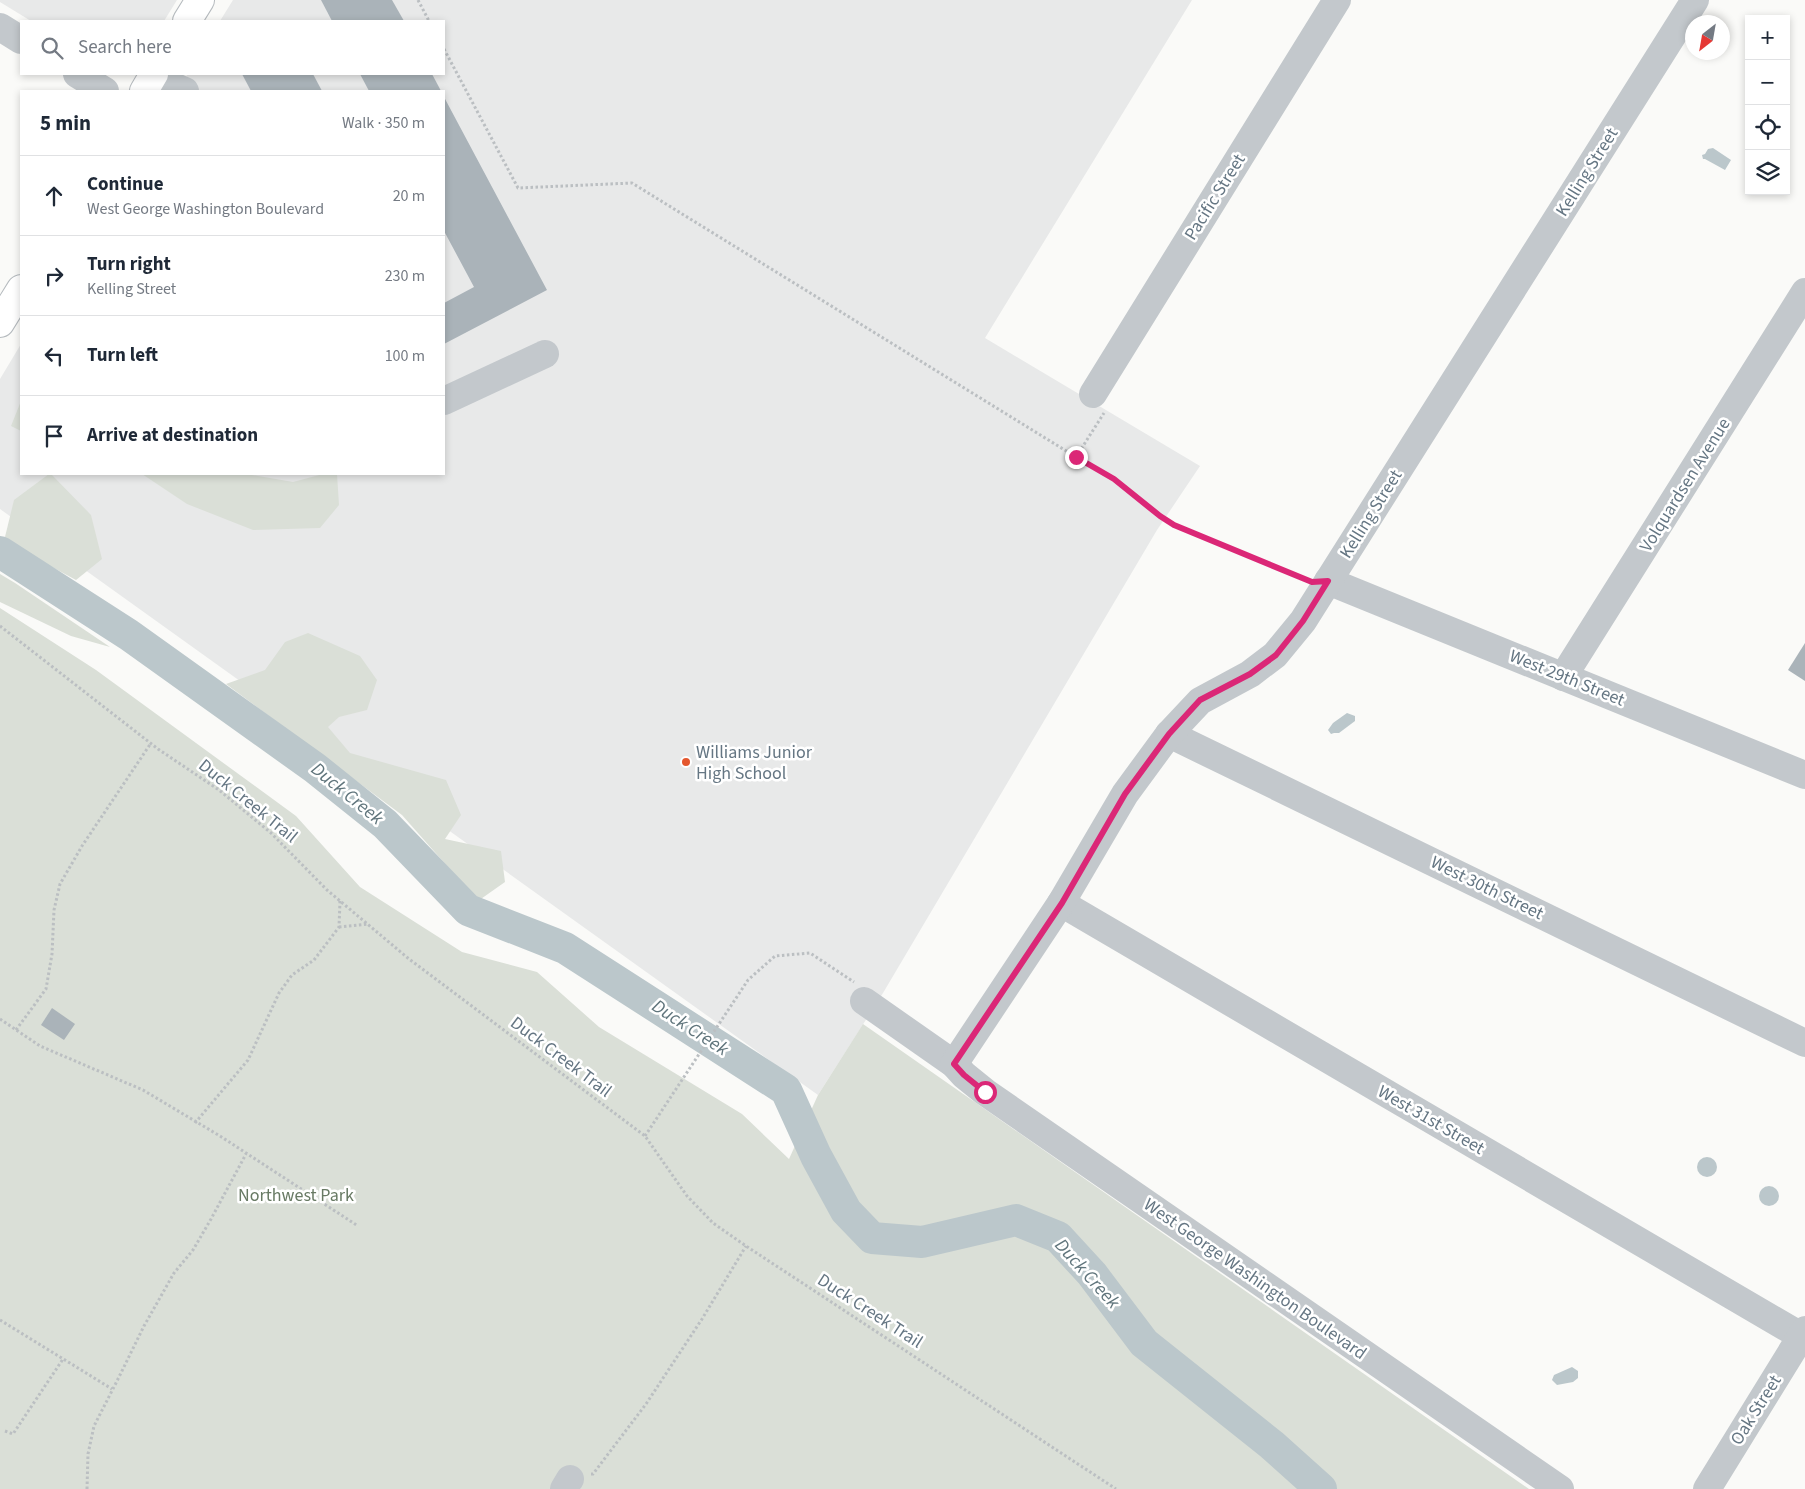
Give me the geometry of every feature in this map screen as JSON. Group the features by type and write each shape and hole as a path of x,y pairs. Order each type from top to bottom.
{"main road":[{"path":"188,20 200,0"},
{"path":"0,323 20,291"}],"street":[{"name":"Pacific Street","path":"1093,394 1337,0"},
{"name":"Kelling Street","path":"954,1064 1062,903 1125,794 1169,734 1200,700 1250,674 1276,655 1303,621 1695,0"},
{"path":"0,27 20,39"},
{"path":"79,75 104,90"},
{"path":"150,81 182,90"},
{"name":"Volquardsen Avenue","path":"1563,677 1805,292"},
{"path":"445,401 545,354"},
{"name":"West 29th Street","path":"1328,581 1804,774"},
{"name":"West 30th Street","path":"1169,734 1805,1043"},
{"name":"West 31st Street","path":"1062,903 1803,1333"},
{"name":"West George Washington Boulevard","path":"864,1001 954,1064 985,1092 1560,1489"},
{"name":"Oak Street","path":"1707,1489 1803,1333"}],"path":[{"path":"418,0 428,20"},
{"path":"445,51 518,188 632,183 1114,479 1174,525 1312,582 1328,581"},
{"path":"1076,457 1106,409 1093,394"},
{"name":"Duck Creek Trail","path":"0,626 150,743 219,790 271,834 340,901 417,965 645,1136 687,1196 713,1223 1116,1489"},
{"path":"16,1030 46,990 52,954 54,910 60,884 82,846 150,743"},
{"path":"195,1123 248,1060 279,992 287,981 292,975 314,960 339,927 340,901"},
{"path":"339,927 368,924"},
{"path":"645,1136 748,980 776,956 810,953 859,985 864,1001"},
{"path":"0,1019 40,1046 143,1090 358,1226"},
{"path":"87,1489 88,1454 94,1426 144,1326 174,1273 193,1250 207,1227 246,1154"},
{"path":"567,1484 593,1474 646,1404 702,1319 746,1246"},
{"path":"0,1320 112,1389"},
{"path":"5,1431 12,1434 63,1359"}],"shaded area":[{"path":"0,0 177,0 165,20 29,20 0,2"},
{"name":"Williams Junior High School","path":"233,0 1192,0 985,338 1200,466 1157,530 883,993 818,1095 0,509 0,379 20,346 20,475 445,475 445,90 178,90 187,75 445,75 445,20 221,20"},
{"path":"1713,148 1731,160 1725,170 1703,159 1702,155 1708,149"},
{"path":"1347,713 1355,716 1355,721 1339,733 1331,734 1328,730 1333,723"},
{"path":"1703,1157 1711,1157 1717,1163 1717,1171 1711,1177 1703,1177 1697,1171 1697,1163"},
{"path":"1769,1186 1776,1189 1779,1196 1776,1203 1769,1206 1762,1203 1759,1196 1762,1189"},
{"path":"1572,1367 1578,1371 1578,1378 1573,1382 1557,1385 1552,1380 1554,1375"}],"green space":[{"path":"20,404 20,430 11,426"},
{"path":"48,475 52,475 91,515 102,559 76,580 4,541 14,500"},
{"path":"144,475 252,475 293,482 319,475 337,475 339,505 320,528 253,530 187,504"},
{"path":"0,574 110,647 71,636 0,602"},
{"name":"Northwest Park","path":"0,608 96,670 296,816 360,887 462,952 537,972 599,1027 742,1114 789,1159 818,1095 863,1024 1529,1489 581,1489 570,1480 564,1489 0,1489"},
{"path":"308,633 360,656 377,680 367,710 339,717 328,727 350,753 446,780 461,815 445,839 501,851 505,882 478,901 402,815 226,684 265,670 285,642"}],"building":[{"path":"321,0 392,0 403,20 331,20"},
{"path":"243,75 314,75 321,90 250,90"},
{"path":"361,75 433,75 440,90 368,90"},
{"path":"445,99 547,290 445,343 445,302 474,287 445,233"},
{"path":"1805,643 1805,681 1788,670"},
{"path":"52,1008 75,1024 64,1040 41,1025"}],"waterway":[{"name":"Duck Creek","path":"0,552 129,635 315,768 385,824 468,910 565,948 786,1090 816,1156 846,1211 872,1238 922,1242 1016,1220 1058,1237 1092,1274 1144,1343 1272,1445 1321,1489"}],"place":[{"name":"Williams Junior High School","path":"686,762"}],"route":[{"path":"985,1092 954,1064 1062,903 1125,794 1169,734 1200,700 1250,674 1276,655 1303,621 1328,581 1312,582 1174,525 1114,479 1076,457"}]}
